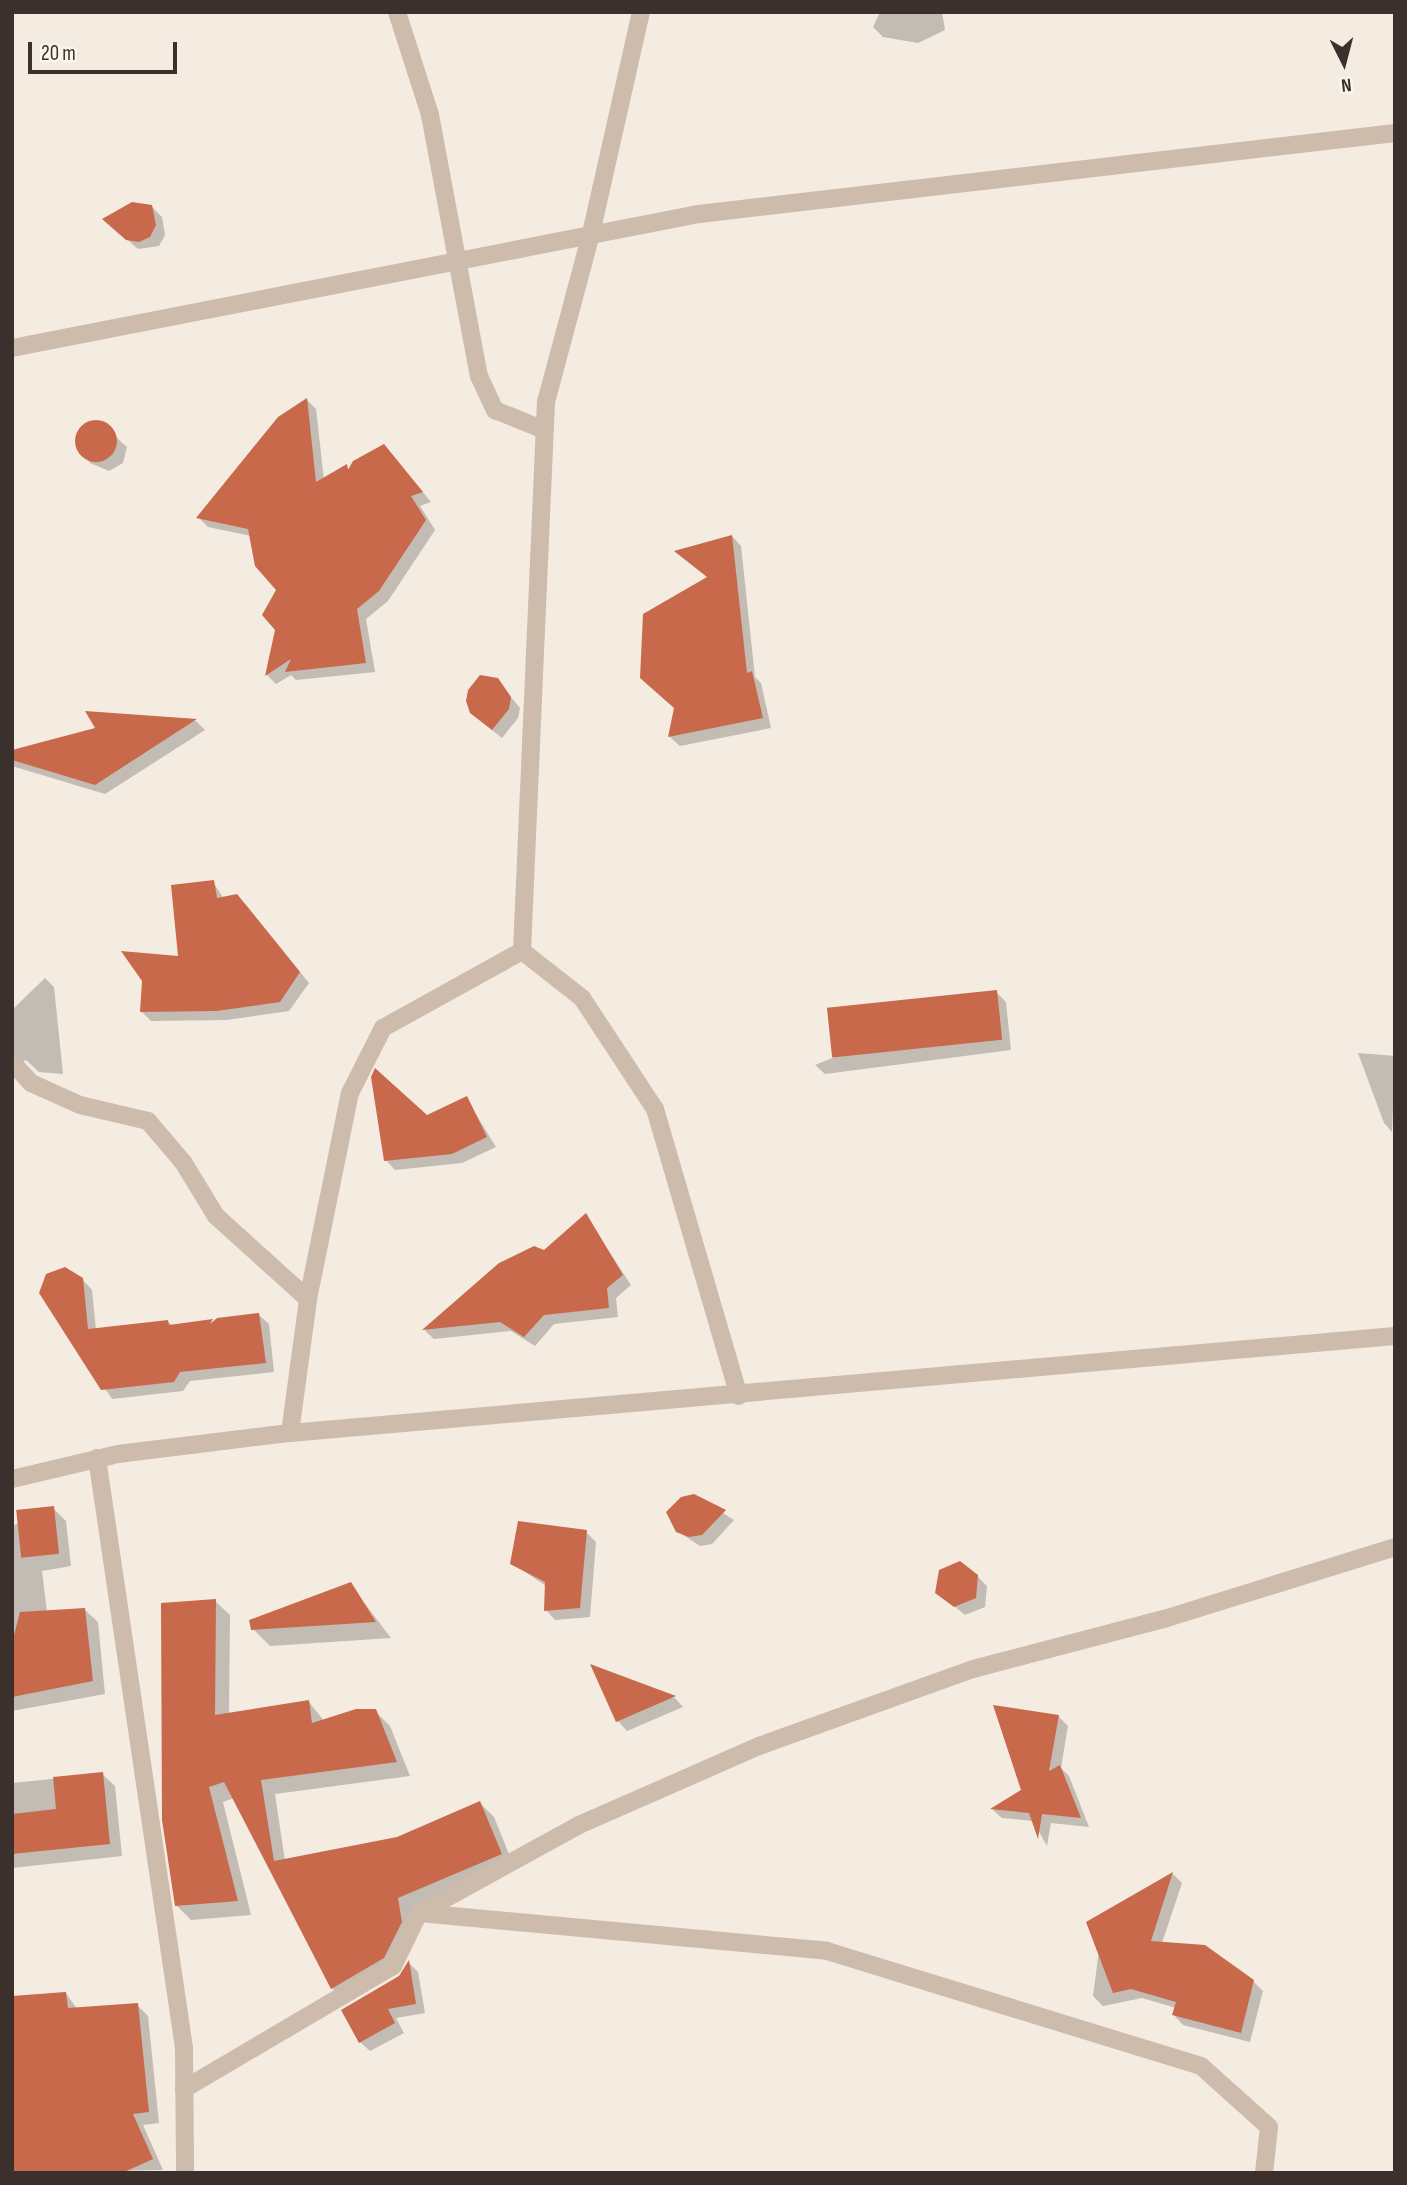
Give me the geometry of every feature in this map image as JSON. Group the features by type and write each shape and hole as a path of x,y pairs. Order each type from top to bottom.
{"street":[{"path":"397,12 430,115 460,264 478,376 495,410 544,430"},
{"path":"522,951 546,402 590,237 641,12"},
{"path":"12,348 460,264 699,215 1395,133"},
{"path":"290,1433 308,1299 351,1093 383,1028 522,951"},
{"path":"522,951 582,998 655,1109 739,1396"},
{"path":"12,1062 31,1083 80,1105 148,1121 183,1162 216,1216 308,1299"},
{"path":"12,1479 97,1458 290,1433 739,1396 1395,1336"},
{"path":"97,1458 184,2048 185,2173"},
{"path":"184,2090 393,1966 419,1913 579,1825 759,1746 973,1669 1164,1619 1395,1547"},
{"path":"419,1913 827,1951 1201,2066 1269,2127 1264,2173"}],"building":[{"path":"132,202 152,205 156,225 150,237 139,242 126,240 102,219"},
{"path":"307,398 316,482 347,464 348,470 353,461 384,444 423,492 411,496 426,520 379,591 357,609 366,663 285,672 291,659 265,676 275,630 262,615 276,590 255,566 248,529 196,518 278,417"},
{"path":"96,420 111,426 117,441 111,456 96,462 81,456 75,441 81,426"},
{"path":"732,535 747,673 752,671 763,718 668,737 674,708 640,678 643,614 707,577 674,551"},
{"path":"480,675 498,678 511,697 509,709 492,730 470,713 466,701 468,690"},
{"path":"85,711 197,719 95,785 12,760 12,750 95,728"},
{"path":"214,880 217,898 237,894 300,972 280,1002 216,1011 140,1012 142,981 121,951 178,956 171,885"},
{"path":"997,990 1002,1040 832,1058 827,1008"},
{"path":"375,1068 427,1115 467,1096 487,1137 452,1154 384,1161 371,1077"},
{"path":"586,1213 623,1275 607,1288 609,1308 544,1315 524,1337 500,1322 422,1330 499,1263 534,1246 544,1250"},
{"path":"65,1267 83,1278 88,1329 168,1320 169,1325 213,1319 210,1324 217,1318 259,1313 266,1363 180,1372 174,1382 101,1390 39,1293 46,1274"},
{"path":"694,1494 726,1510 702,1535 689,1537 676,1532 666,1512 681,1497"},
{"path":"54,1506 59,1554 21,1558 16,1510"},
{"path":"518,1521 587,1530 580,1608 544,1611 545,1582 510,1564"},
{"path":"960,1561 978,1575 976,1598 954,1607 935,1593 939,1570"},
{"path":"351,1582 376,1622 251,1630 249,1620"},
{"path":"216,1599 215,1715 309,1700 312,1723 356,1709 376,1709 397,1762 261,1780 274,1861 397,1837 480,1801 502,1854 398,1898 402,1922 384,1958 331,1989 224,1782 209,1787 238,1901 175,1906 162,1820 161,1603"},
{"path":"85,1608 93,1681 12,1697 12,1643 20,1612"},
{"path":"590,1664 676,1696 616,1722"},
{"path":"993,1705 1059,1715 1049,1771 1060,1765 1081,1818 1042,1814 1038,1839 1029,1813 990,1809 1021,1790"},
{"path":"103,1772 110,1844 12,1854 12,1814 56,1809 53,1777"},
{"path":"1173,1872 1151,1941 1205,1945 1254,1980 1241,2033 1172,2015 1176,2002 1131,1989 1113,1993 1086,1922"},
{"path":"409,1960 416,2004 388,2009 395,2023 359,2043 341,2010 399,1976"},
{"path":"66,1992 68,2008 138,2003 149,2112 133,2114 153,2159 122,2173 12,2173 12,1996"}]}
